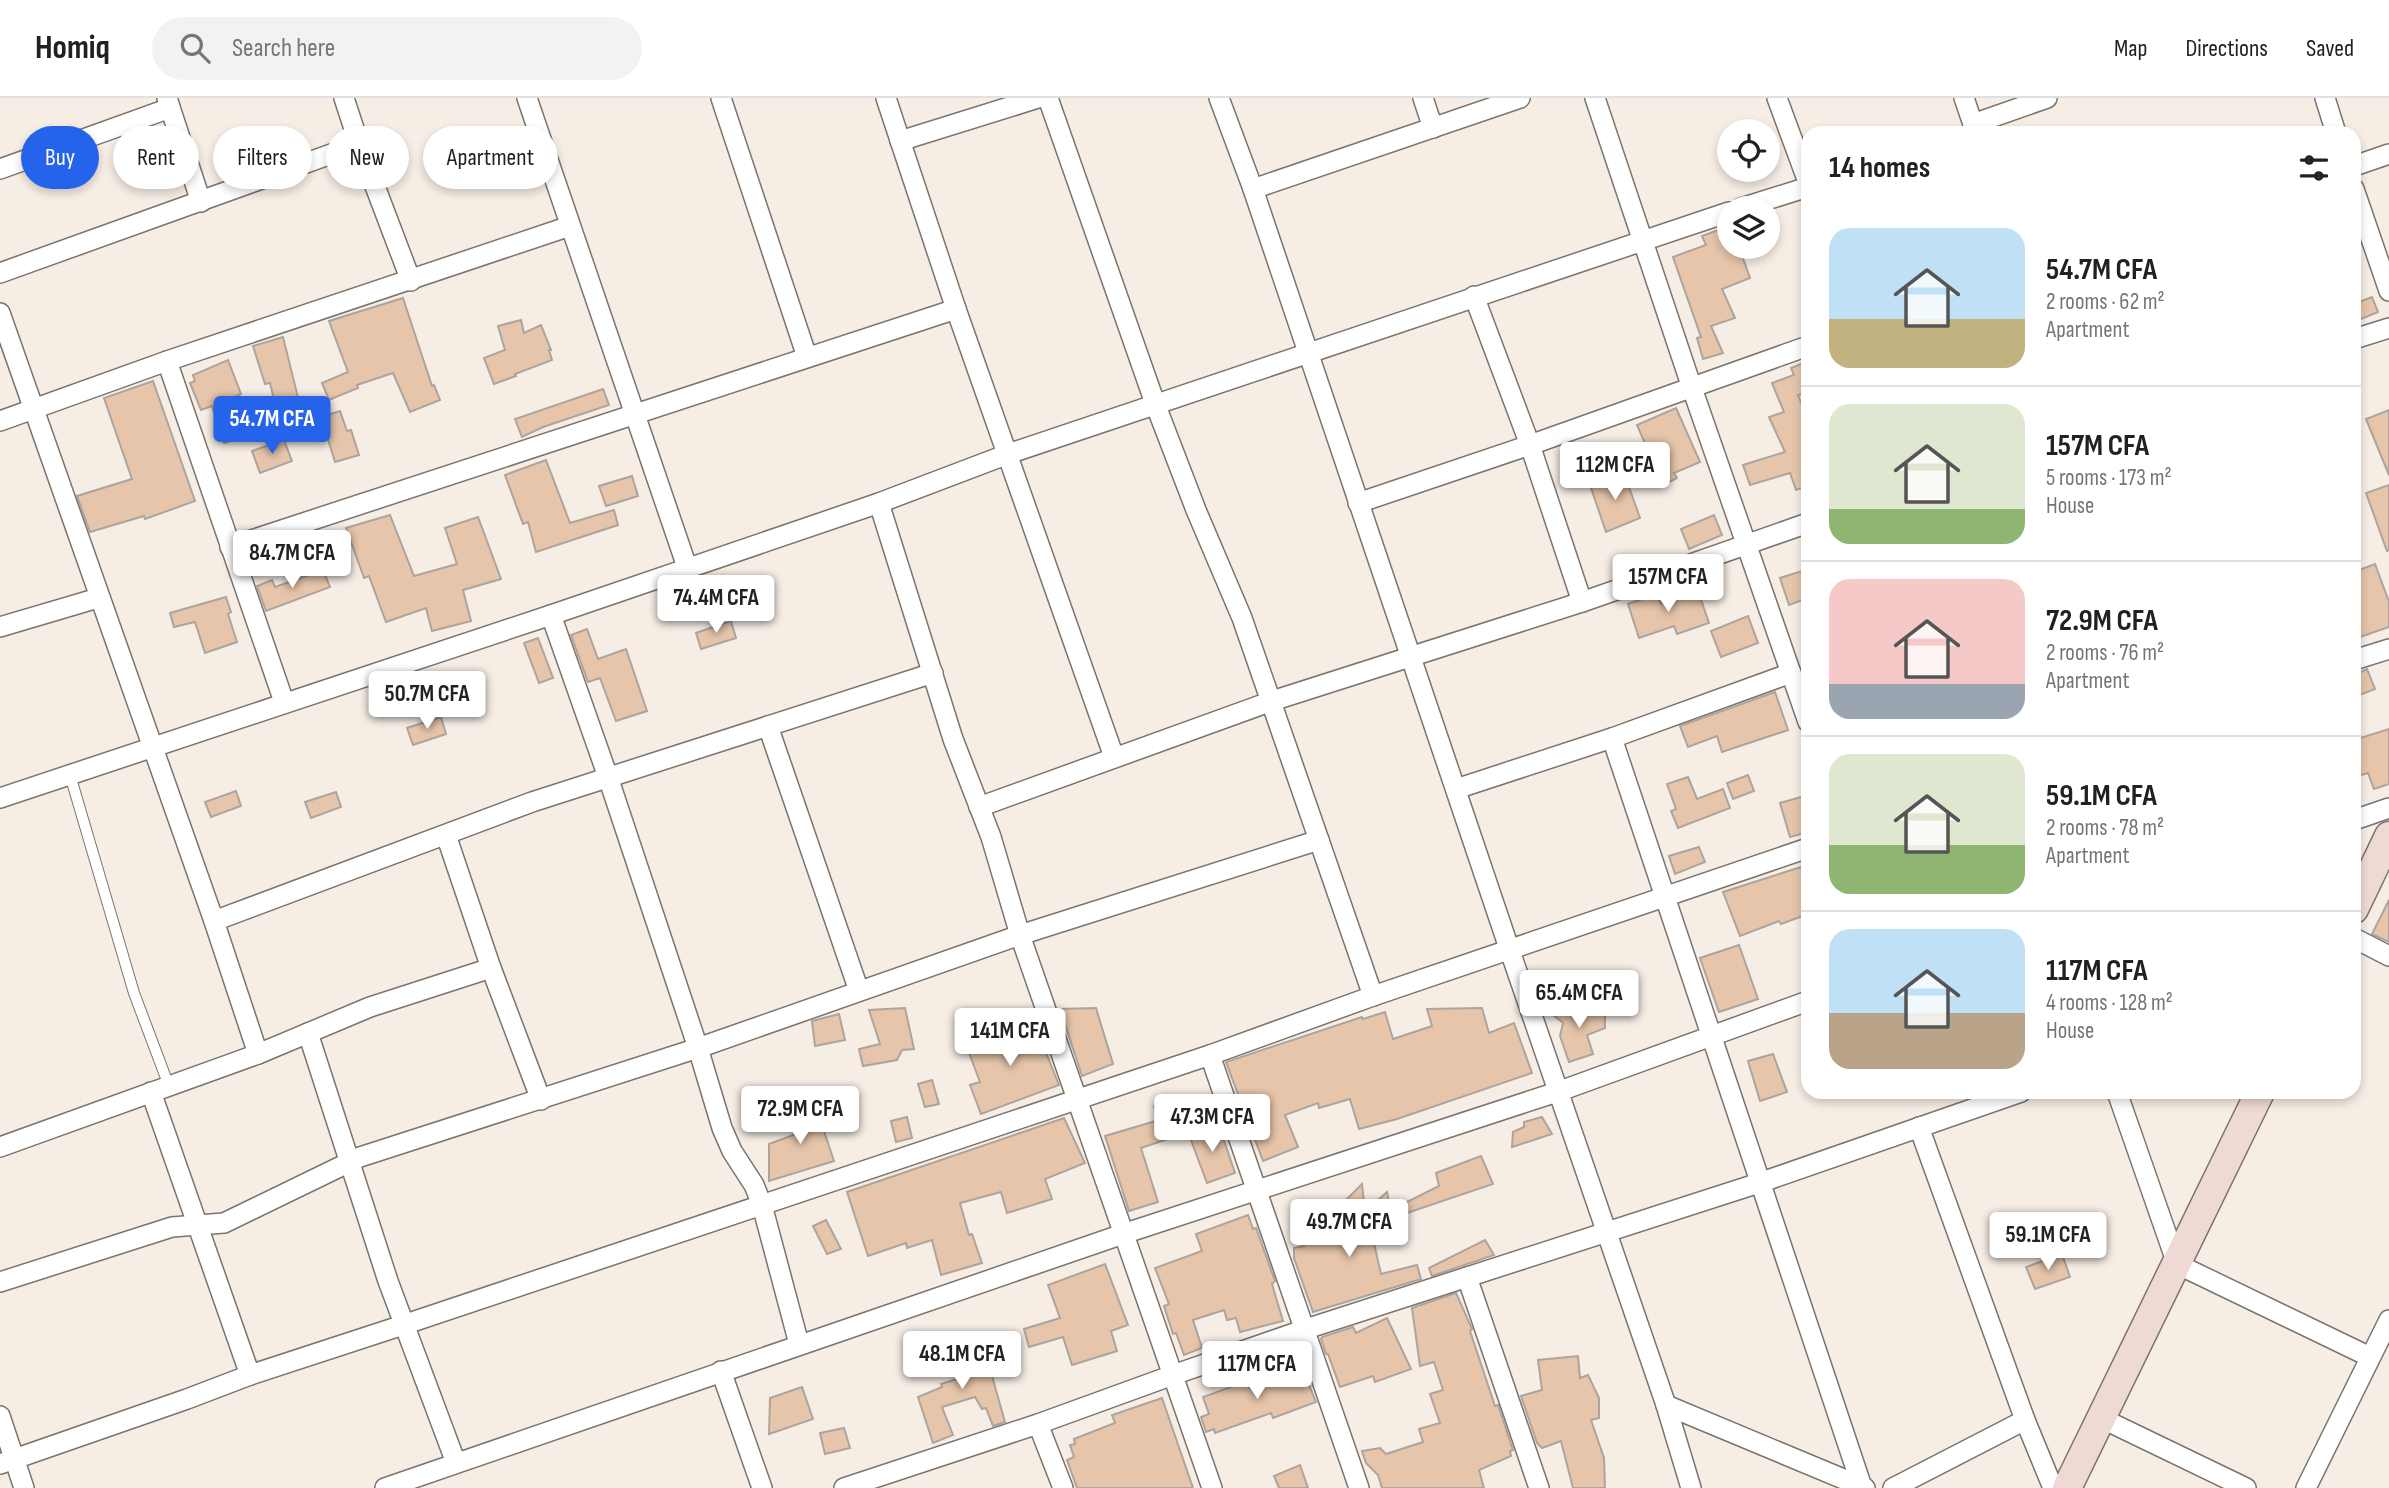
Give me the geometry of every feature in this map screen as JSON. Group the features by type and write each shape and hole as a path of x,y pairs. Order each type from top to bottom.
{"street":[{"path":"344,98 353,126"},
{"path":"527,98 687,567"},
{"path":"721,98 807,358"},
{"path":"886,98 956,309 1114,757"},
{"path":"900,141 1038,98"},
{"path":"1048,98 1156,406 1242,618 1373,996"},
{"path":"1219,98 1253,189 1510,951 1560,1091 1666,1405 1691,1488"},
{"path":"1423,98 1433,128"},
{"path":"1253,189 1520,98"},
{"path":"1595,98 1801,702"},
{"path":"1777,98 1801,165"},
{"path":"1964,98 1973,126"},
{"path":"1981,126 2047,98"},
{"path":"2325,98 2334,126"},
{"path":"0,169 168,103 201,202"},
{"path":"2361,164 2389,154"},
{"path":"0,273 326,156"},
{"path":"1774,196 1801,187"},
{"path":"376,189 411,281"},
{"path":"2361,209 2389,290"},
{"path":"0,798 551,615 879,503 1008,454 1717,216"},
{"path":"0,421 167,361 570,226"},
{"path":"1474,296 1530,445 1582,602"},
{"path":"229,547 956,309"},
{"path":"0,313 214,921 258,1054"},
{"path":"2361,337 2389,328"},
{"path":"1358,503 1801,349"},
{"path":"167,361 284,702"},
{"path":"879,503 953,739 979,807 1020,935 1212,1488"},
{"path":"979,807 1272,701 1582,602 1801,526"},
{"path":"0,627 99,598"},
{"path":"551,615 608,777 726,1141 754,1185 762,1205 799,1344"},
{"path":"2361,658 2389,649"},
{"path":"214,921 532,802 933,673"},
{"path":"1456,789 1612,738 1791,673"},
{"path":"768,726 859,991"},
{"path":"1612,738 1864,1487"},
{"path":"2361,818 2389,808"},
{"path":"446,835 491,968 541,1100"},
{"path":"2361,894 2389,836"},
{"path":"0,1282 172,1227 215,1225 236,1219 349,1162 393,1146 698,1048 1020,935 1319,840"},
{"path":"7,1462 250,1375 1210,1055 1373,996 1801,850"},
{"path":"2361,942 2389,956"},
{"path":"0,1147 258,1054 381,1003 491,968"},
{"path":"397,1486 799,1344 1560,1091 1801,1003"},
{"path":"307,1032 404,1325 456,1463"},
{"path":"1210,1055 1359,1488"},
{"path":"160,1089 196,1226 250,1375"},
{"path":"844,1488 1038,1424 1306,1329 1762,1182 2001,1099"},
{"path":"2119,1099 2176,1264 2370,1357"},
{"path":"2067,1488 2257,1099"},
{"path":"1919,1127 2025,1420 2053,1488"},
{"path":"1467,1277 1539,1488"},
{"path":"2306,1488 2389,1321"},
{"path":"721,1371 762,1488"},
{"path":"1666,1405 1864,1487"},
{"path":"0,1416 7,1462 24,1488"},
{"path":"2102,1419 2246,1488"},
{"path":"1893,1488 2025,1420"},
{"path":"1038,1424 1063,1488"}],"lane":[{"path":"70,775 160,1089"}],"building":[{"path":"1717,230 1717,259 1743,259 1750,278 1722,289 1735,318 1711,326 1723,353 1703,359 1697,338 1701,337 1673,257 1706,245 1702,236"},
{"path":"2372,297 2378,312 2361,319 2361,301"},
{"path":"403,298 432,386 434,385 440,400 410,412 393,373 357,385 358,388 329,400 322,383 348,372 329,321"},
{"path":"521,320 524,333 541,325 552,360 494,384 484,358 505,350 498,326"},
{"path":"283,337 307,434 284,441 270,383 265,384 253,346"},
{"path":"228,360 241,394 234,397 246,436 224,443 212,406 201,410 190,383 195,381 193,375"},
{"path":"1801,364 1801,394 1798,395 1801,402 1801,488 1796,490 1790,473 1750,485 1743,465 1785,452 1769,417 1784,412 1772,383 1794,375 1791,368"},
{"path":"153,381 195,501 145,519 144,516 90,532 77,496 132,479 104,398"},
{"path":"603,389 609,405 543,427 522,437 515,419"},
{"path":"1676,408 1700,462 1674,473 1677,478 1663,485 1637,425"},
{"path":"2389,410 2389,475 2366,419"},
{"path":"340,411 347,431 351,430 359,455 335,462 321,417"},
{"path":"284,440 292,461 260,473 252,451"},
{"path":"546,460 570,523 614,510 618,525 536,552 528,522 523,524 505,475"},
{"path":"1624,473 1640,518 1606,532 1590,485"},
{"path":"632,476 638,496 606,506 599,486"},
{"path":"2389,485 2389,550 2387,551 2366,493"},
{"path":"390,515 414,576 457,564 445,528 478,517 501,579 463,590 471,621 432,631 426,608 386,622 369,576 364,578 346,528"},
{"path":"1714,515 1722,535 1689,549 1681,529"},
{"path":"2375,564 2389,602 2389,627 2361,637 2361,569"},
{"path":"323,570 330,587 266,611 257,586 272,580 275,587"},
{"path":"1801,571 1801,601 1789,605 1780,578"},
{"path":"1698,591 1709,623 1677,634 1674,626 1639,638 1628,604 1657,594 1661,604"},
{"path":"226,597 237,642 205,653 195,622 174,627 170,613"},
{"path":"1748,616 1758,643 1721,657 1711,631"},
{"path":"731,621 736,638 701,649 696,633"},
{"path":"587,629 598,659 626,649 647,711 616,721 600,678 588,682 571,635"},
{"path":"538,638 553,678 539,683 524,643"},
{"path":"2367,669 2375,689 2361,694 2361,672"},
{"path":"1775,692 1788,730 1722,752 1717,736 1688,747 1680,726"},
{"path":"441,717 446,734 413,745 407,728"},
{"path":"2389,729 2389,784 2374,789 2368,773 2361,775 2361,738"},
{"path":"1748,775 1754,791 1733,799 1727,783"},
{"path":"1688,777 1697,799 1723,789 1730,808 1678,828 1671,811 1676,809 1667,784"},
{"path":"236,791 241,806 211,817 205,802"},
{"path":"336,792 341,807 311,818 305,802"},
{"path":"1801,797 1801,834 1790,837 1780,803"},
{"path":"1699,847 1705,862 1675,874 1669,856"},
{"path":"1801,867 1801,917 1781,924 1779,921 1740,936 1723,892"},
{"path":"2389,900 2389,942 2372,934"},
{"path":"1739,945 1758,999 1719,1012 1700,958"},
{"path":"905,1008 914,1049 902,1050 897,1060 863,1066 859,1049 880,1044 869,1010"},
{"path":"1096,1008 1113,1064 1082,1076 1060,1009"},
{"path":"1482,1008 1489,1033 1514,1023 1532,1073 1397,1119 1359,1129 1350,1099 1319,1108 1318,1103 1285,1115 1298,1147 1263,1161 1226,1062 1362,1017 1363,1019 1385,1012 1393,1039 1432,1026 1427,1009"},
{"path":"1546,1009 1605,1009 1605,1028 1587,1035 1593,1054 1569,1062 1560,1036 1563,1023"},
{"path":"839,1014 845,1040 815,1046 812,1021"},
{"path":"1034,1023 1059,1085 981,1114 970,1085 980,1082 966,1045"},
{"path":"1773,1054 1787,1092 1760,1101 1748,1061"},
{"path":"932,1080 939,1104 925,1107 918,1084"},
{"path":"1171,1100 1182,1134 1141,1148 1158,1202 1129,1211 1105,1136 1159,1120 1154,1106"},
{"path":"815,1104 834,1161 769,1181 769,1144 796,1134 789,1112"},
{"path":"907,1117 912,1138 896,1142 891,1121"},
{"path":"1542,1117 1552,1134 1512,1147 1513,1132 1524,1127 1524,1122"},
{"path":"1064,1118 1085,1163 1045,1179 1052,1199 1007,1213 1001,1192 960,1203 969,1235 972,1234 982,1263 941,1275 932,1240 907,1248 906,1243 868,1256 847,1192"},
{"path":"1219,1126 1235,1173 1207,1183 1189,1135"},
{"path":"1481,1156 1493,1184 1407,1213 1403,1204 1439,1186 1436,1173"},
{"path":"1362,1184 1365,1212 1387,1192 1393,1223 1371,1230 1381,1274 1417,1265 1421,1279 1313,1312 1294,1258 1294,1248 1304,1246 1302,1238 1357,1222 1347,1199"},
{"path":"1248,1215 1253,1229 1256,1228 1275,1281 1272,1284 1283,1321 1240,1332 1236,1318 1227,1320 1224,1310 1193,1320 1202,1348 1184,1355 1176,1333 1173,1334 1164,1306 1169,1304 1155,1268 1202,1251 1196,1234"},
{"path":"826,1220 841,1249 827,1254 813,1226"},
{"path":"1485,1240 1494,1255 1432,1276 1429,1268"},
{"path":"2062,1254 2070,1277 2035,1289 2026,1267"},
{"path":"1105,1264 1128,1325 1111,1331 1117,1351 1072,1365 1063,1337 1029,1347 1024,1329 1060,1318 1048,1285"},
{"path":"1456,1293 1472,1329 1470,1331 1495,1406 1498,1405 1513,1450 1510,1451 1511,1456 1479,1470 1484,1488 1382,1488 1378,1475 1366,1463 1362,1451 1380,1448 1386,1454 1423,1442 1419,1429 1440,1423 1430,1394 1443,1390 1434,1362 1420,1366 1412,1308"},
{"path":"1387,1318 1411,1369 1375,1382 1373,1376 1340,1387 1322,1337 1353,1327 1356,1333"},
{"path":"977,1336 987,1370 990,1369 1005,1422 993,1426 986,1408 982,1409 975,1397 942,1407 953,1435 933,1443 918,1397 942,1387 941,1384 977,1373 943,1347"},
{"path":"1298,1347 1302,1361 1290,1365 1286,1352"},
{"path":"1578,1356 1580,1378 1588,1375 1599,1398 1599,1418 1591,1420 1604,1458 1605,1488 1573,1488 1561,1441 1542,1448 1537,1443 1521,1396 1542,1390 1538,1360"},
{"path":"1302,1368 1316,1402 1273,1418 1271,1413 1215,1433 1214,1429 1206,1432 1201,1417 1209,1414 1203,1397 1247,1381 1249,1387"},
{"path":"802,1387 813,1419 769,1434 770,1398"},
{"path":"1162,1398 1193,1488 1077,1488 1067,1460 1074,1457 1070,1445 1075,1444 1074,1439 1115,1423 1112,1415"},
{"path":"844,1428 850,1448 825,1454 820,1433"},
{"path":"1300,1465 1308,1488 1279,1488 1274,1476"}]}
